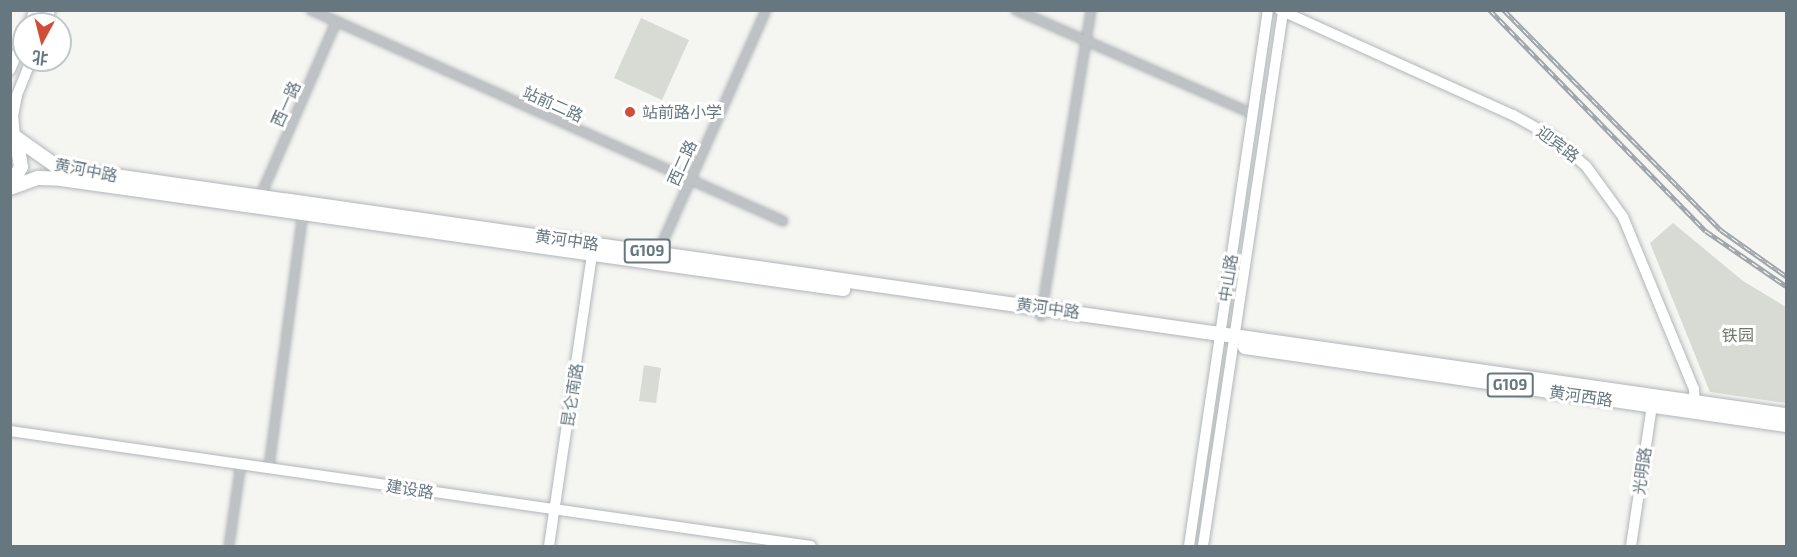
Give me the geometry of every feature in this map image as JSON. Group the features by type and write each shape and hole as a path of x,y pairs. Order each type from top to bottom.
{"highway":[{"name":"黄河中路","path":"13,134 59,168 593,249 1235,340"},
{"path":"10,187 21,167 13,134"},
{"name":"黄河中路","path":"10,187 38,178 61,179 303,213 593,249"},
{"name":"黄河西路","path":"1235,340 1696,407 1786,415"},
{"name":"黄河西路","path":"1696,407 1786,425"}],"main road":[{"name":"中山路","path":"1190,546 1268,10"},
{"name":"中山路","path":"1203,546 1235,340 1281,11"},
{"name":"迎宾路","path":"1281,11 1513,115 1551,136 1587,166 1623,217 1696,407"},
{"path":"13,134 13,116 17,95 26,72"},
{"name":"昆仑南路","path":"549,546 593,249"},
{"name":"光明路","path":"1631,546 1652,401"},
{"name":"建设路","path":"10,431 268,467 554,512 811,546"}],"street":[{"name":"站前二路","path":"311,10 783,221"},
{"name":"西二路","path":"657,258 689,179 766,10"},
{"path":"1016,10 1253,114"},
{"path":"1042,312 1091,10"},
{"name":"西一路","path":"260,197 336,22"},
{"path":"268,467 303,213"},
{"path":"229,546 241,464"}],"green space":[{"path":"641,18 689,40 662,100 614,78"},
{"name":"铁园","path":"1673,223 1743,281 1786,307 1786,403 1710,392 1650,243"},
{"path":"644,365 661,368 656,403 639,401"}],"railway":[{"path":"1490,10 1706,231 1786,286"},
{"path":"1504,10 1721,230 1786,276"}],"place":[{"name":"站前路小学","path":"630,112"}]}
